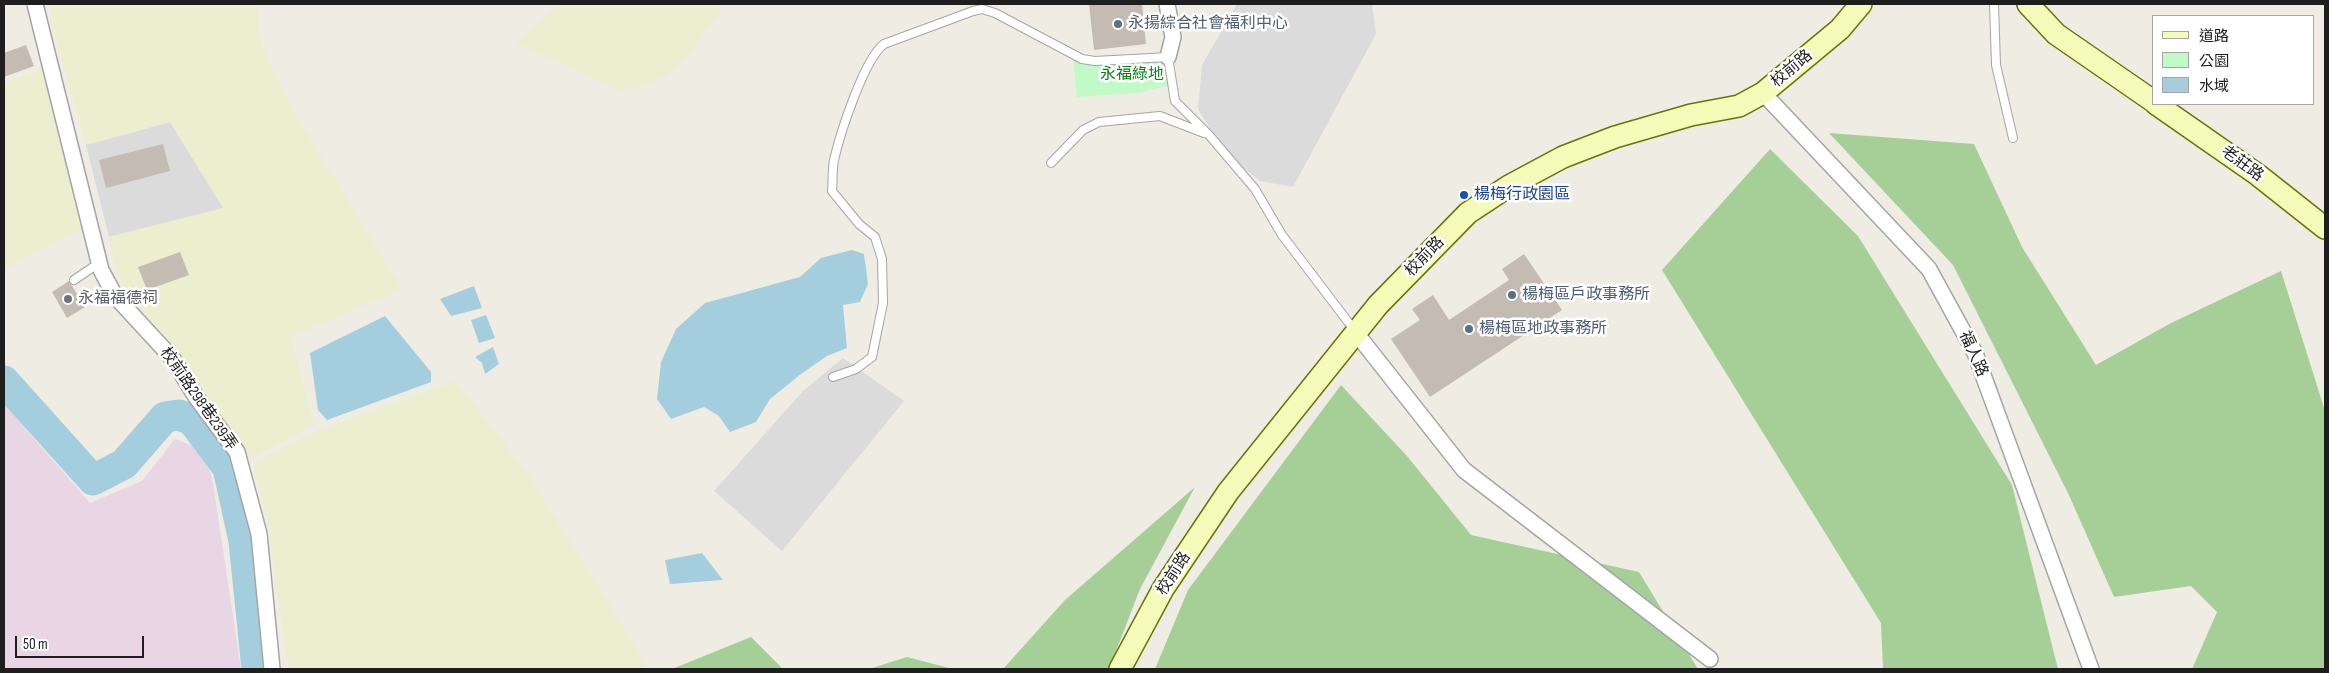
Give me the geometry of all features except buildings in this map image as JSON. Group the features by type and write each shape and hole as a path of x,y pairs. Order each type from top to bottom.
{"street":[{"name":"校前路298巷239弄","path":"35,4 99,262 114,296 173,359 196,397 237,452 259,534 272,669"},
{"path":"1167,4 1173,37 1168,58"},
{"name":"校前路","path":"1120,669 1163,589 1228,492 1378,305 1468,213 1509,186 1563,157 1615,137 1691,115 1738,106 1763,93 1840,29 1861,4"},
{"path":"2028,4 2056,34 2152,100"},
{"name":"福人路","path":"1763,93 1929,269 1975,353 2091,669"},
{"name":"老莊路","path":"2157,105 2258,175 2325,228"},
{"path":"1356,333 1464,470 1710,659"}],"lane":[{"path":"1994,4 1996,65 2013,138"},
{"path":"833,377 856,369 872,357 883,303 882,259 875,237 859,224 832,191 834,161 866,70 878,48 884,44 964,14 982,10 995,13 1082,59 1095,61 1168,58 1175,101 1208,135 1255,189 1282,235 1356,333"},
{"path":"1051,163 1083,130 1099,122 1160,116 1208,135"},
{"path":"74,280 99,262"}],"shaded area":[{"path":"1237,4 1372,4 1376,34 1293,187 1260,181 1225,153 1198,109 1202,65"},
{"path":"170,122 224,208 109,237 86,145"},
{"path":"843,358 904,401 782,551 714,491 803,391"},
{"path":"4,404 90,503 142,481 175,439 204,450 213,483 241,669 4,669"}],"green space":[{"path":"49,4 256,4 260,40 290,106 402,289 290,337 314,425 251,459 182,357 137,305 116,274 109,237 223,208 170,122 86,145 58,46"},
{"path":"561,4 721,4 719,13 687,57 662,78 640,87 619,90 516,43"},
{"name":"永福綠地","path":"1152,54 1170,85 1138,93 1077,97 1073,58 1103,59"},
{"path":"43,68 81,230 4,269 4,84"},
{"path":"1829,133 1974,144 2022,247 2096,365 2171,323 2281,271 2325,411 2325,669 2192,669 2217,612 2191,586 2114,597 2068,493 1953,265"},
{"path":"1770,149 1858,236 2012,485 2058,669 1883,669 1881,623 1662,270"},
{"path":"456,381 530,477 647,665 638,669 288,669 266,513 253,463 319,430"},
{"path":"1341,385 1407,456 1471,535 1639,572 1698,669 1155,669 1188,590"},
{"path":"1195,487 1140,589 1109,669 1003,669 1065,600"},
{"path":"751,637 783,669 672,669"},
{"path":"907,657 953,669 869,669"}],"water":[{"path":"852,250 864,254 868,284 860,302 843,305 847,348 827,356 770,399 756,422 730,432 719,416 704,407 671,419 657,399 661,362 676,329 705,303 800,277 821,258"},
{"path":"474,286 482,308 451,316 440,299"},
{"path":"486,315 495,338 479,343 471,320"},
{"path":"385,316 431,372 431,382 327,420 318,410 310,353"},
{"path":"493,347 499,364 485,374 482,363 475,357"},
{"path":"702,553 723,580 670,584 665,560"}],"waterway":[{"path":"4,381 93,480 124,464 165,417 179,415 192,420 228,468 244,541 257,669"}],"place":[{"name":"永揚綜合社會福利中心","path":"1118,24"},
{"name":"楊梅行政園區","path":"1464,195"},
{"name":"楊梅區戶政事務所","path":"1512,295"},
{"name":"永福福德祠","path":"68,299"},
{"name":"楊梅區地政事務所","path":"1469,329"}]}
